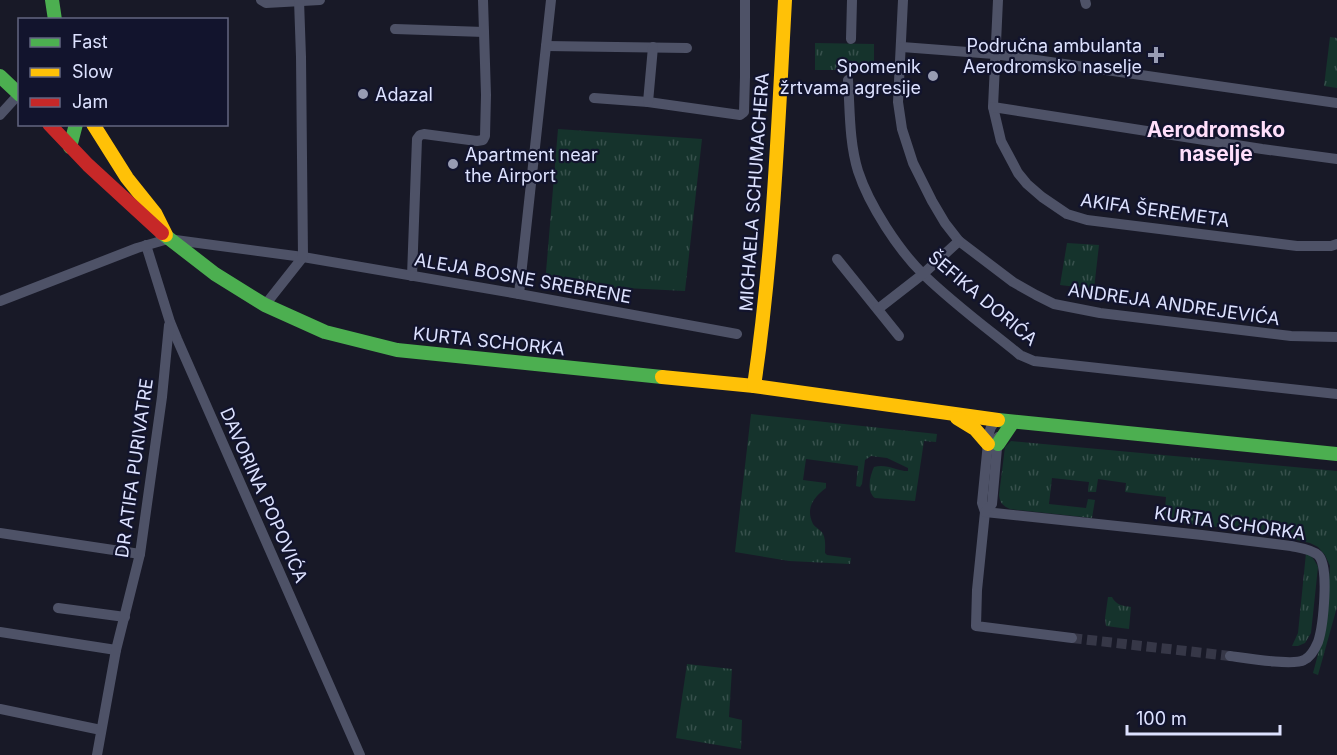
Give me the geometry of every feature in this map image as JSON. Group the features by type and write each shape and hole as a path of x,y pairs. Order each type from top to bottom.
{"main road":[{"path":"52,0 55,18"},
{"name":"MICHAELA SCHUMACHERA","path":"754,386 763,327 774,198 785,0"},
{"path":"0,76 18,94"},
{"name":"KURTA SCHORKA","path":"51,126 88,165 168,239 215,274 265,305 325,332 397,350 754,386 1013,422 1337,454"},
{"path":"70,147 75,126"},
{"path":"94,126 127,177 154,213 168,239"},
{"path":"950,414 975,428 993,444 1013,422"}],"street":[{"path":"261,0 266,3 320,0"},
{"path":"412,276 417,139 424,134 477,141 484,138 486,95 483,0"},
{"path":"519,294 551,0"},
{"path":"594,98 648,102 740,115 744,112 745,0"},
{"path":"851,39 852,0"},
{"name":"ANDREJA ANDREJEVIĆA","path":"903,0 898,102 902,129 913,163 932,201 959,241 1014,282 1054,304 1100,313 1291,336 1337,337"},
{"name":"AKIFA ŠEREMETA","path":"998,0 993,109 1001,141 1018,173 1042,196 1066,214 1087,220 1298,246 1337,244"},
{"path":"265,305 303,257 299,1"},
{"path":"395,29 484,32"},
{"path":"546,46 687,48"},
{"path":"648,102 653,47"},
{"path":"902,47 994,54 1337,103"},
{"name":"ŠEFIKA DORIĆA","path":"848,80 851,134 857,169 871,202 893,238 923,274 1020,355 1034,361 1337,394"},
{"path":"0,115 18,96"},
{"path":"993,109 1337,159"},
{"path":"0,302 146,245 168,239"},
{"name":"ALEJA BOSNE SREBRENE","path":"168,239 303,257 737,334"},
{"path":"878,309 923,274 959,241"},
{"name":"DAVORINA POPOVIĆA","path":"146,245 170,322 360,755"},
{"path":"837,259 899,336"},
{"name":"DR ATIFA PURIVATRE","path":"97,755 116,650 140,554 170,322"},
{"path":"996,420 989,433 993,444 992,504 985,512 977,590 976,626 1072,638"},
{"name":"KURTA SCHORKA","path":"985,512 1292,546 1318,555 1323,562 1325,576 1324,600 1318,641 1310,656 1302,661 1290,662 1230,656"},
{"path":"0,533 140,554"},
{"path":"58,608 125,617"},
{"path":"0,632 116,650"},
{"path":"0,709 101,730"}],"green space":[{"path":"1330,37 1337,38 1337,88 1324,86"},
{"path":"815,43 874,44 874,70 815,70"},
{"path":"558,129 702,139 685,291 545,284"},
{"path":"1067,243 1099,245 1094,289 1060,285"},
{"path":"751,414 937,434 936,442 924,441 915,501 875,498 872,495 870,483 874,467 883,466 908,471 908,468 887,458 871,456 865,460 860,487 856,486 858,466 806,459 803,480 826,483 826,488 818,495 810,508 813,524 824,536 825,553 851,558 850,564 789,561 735,552"},
{"path":"1011,441 1337,471 1337,607 1318,675 1313,673 1326,624 1330,566 1318,547 1269,533 1164,521 1166,497 1125,492 1126,483 1098,479 1096,492 1088,492 1089,482 1052,478 1049,504 1086,508 1088,499 1095,500 1092,518 1010,509 1002,504 999,495 1005,447"},
{"path":"1306,553 1312,557 1318,567 1311,633 1305,643 1292,646 1298,633"},
{"path":"1108,597 1112,597 1120,605 1131,607 1129,629 1106,626"},
{"path":"687,664 732,669 729,717 742,720 741,749 676,738"}],"tunnel":[{"path":"1072,638 1230,656"}],"traffic: fast":[{"path":"52,0 55,18"},
{"path":"0,76 18,93"},
{"path":"70,147 75,126"},
{"path":"162,233 215,274 265,305 325,332 397,350 662,377"},
{"path":"998,420 1337,454"},
{"path":"998,444 1013,422"}],"traffic: slow":[{"path":"754,386 770,242 785,0"},
{"path":"94,126 127,178 155,213 166,235"},
{"path":"662,377 754,386 998,420"},
{"path":"957,418 975,429 988,444"}],"traffic: jam":[{"path":"51,126 88,165 162,233"}],"place":[{"name":"Područna ambulanta Aerodromsko naselje","path":"1156,55"},
{"name":"Spomenik žrtvama agresije","path":"933,76"},
{"name":"Adazal","path":"363,94"},
{"name":"Apartment near the Airport","path":"453,164"}],"district":[{"name":"Aerodromsko naselje","path":"1216,141"}]}
